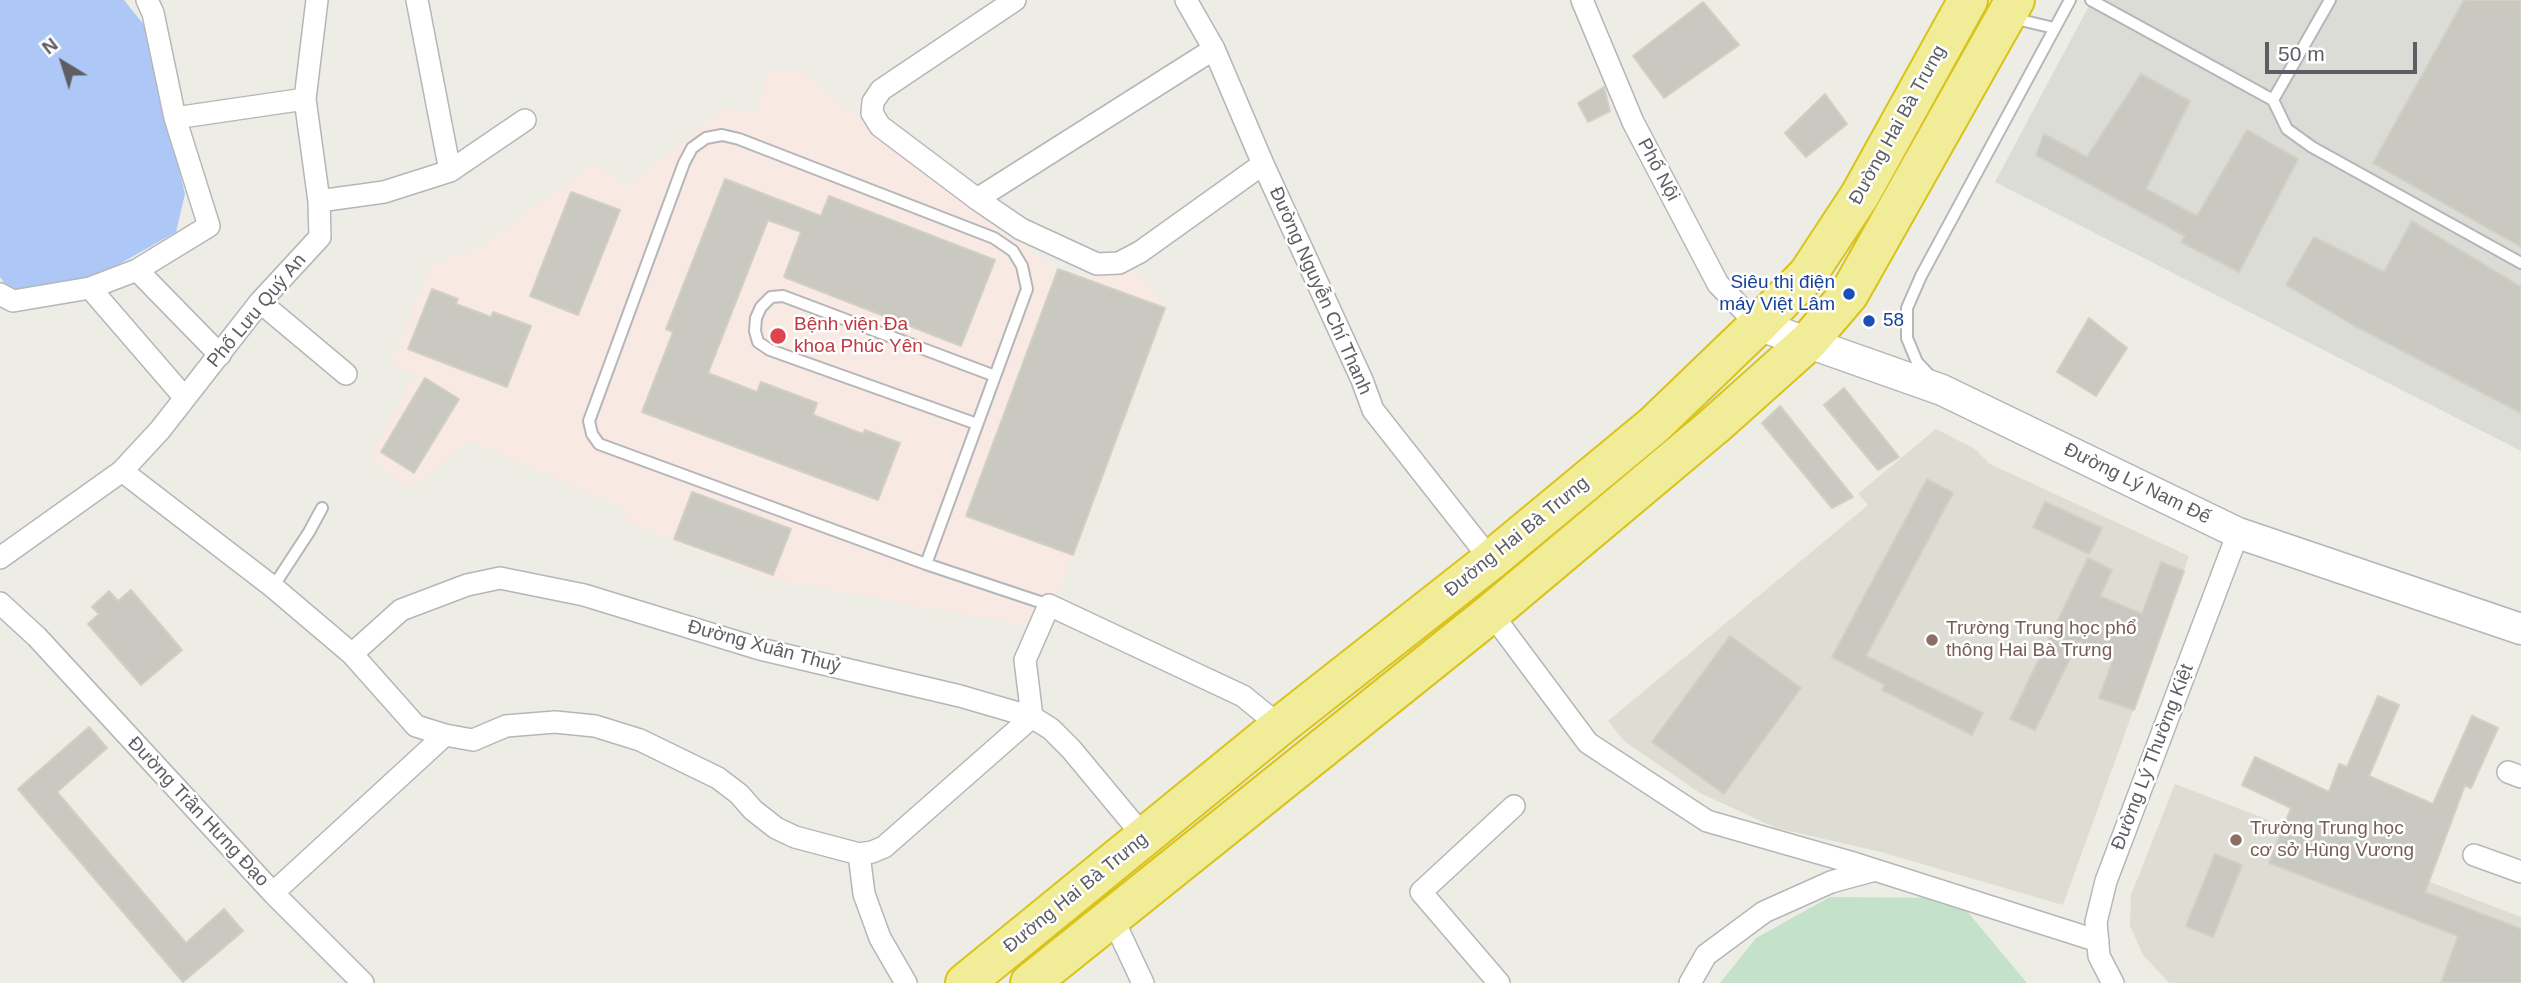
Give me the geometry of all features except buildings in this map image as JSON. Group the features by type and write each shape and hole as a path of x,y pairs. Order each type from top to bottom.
{"highway":[{"name":"Đường Hai Bà Trưng","path":"965,983 1654,425 1758,325 1808,274 1860,195 1967,0"},
{"path":"1967,0 2010,8"},
{"name":"Đường Hai Bà Trưng","path":"1030,983 1491,613 1714,426 1808,341 1849,294 2010,8"},
{"path":"1280,726 1308,760"}],"street":[{"path":"0,294 13,301 90,288 136,270 209,226 175,118 153,13 147,0"},
{"name":"Phố Lưu Quý An","path":"0,558 122,471 185,398 260,302 320,237 319,201 306,99 317,0"},
{"path":"417,0 450,170"},
{"path":"1015,0 881,90 873,102 872,113 880,126 1021,229 1097,264 1119,263 1140,252 1263,164"},
{"name":"Đường Nguyễn Chí Thanh","path":"1186,0 1214,49 1373,410 1490,560"},
{"name":"Phố Nội","path":"1582,0 1633,122 1718,284 1758,325"},
{"path":"977,199 1214,49"},
{"path":"175,118 306,99"},
{"path":"319,201 384,192 450,170 525,120"},
{"path":"136,270 220,355"},
{"path":"90,288 185,398"},
{"path":"260,302 346,374"},
{"name":"Đường Lý Nam Đế","path":"1758,325 1942,390 2238,533 2521,629"},
{"path":"122,471 273,587 352,654 416,726 473,740 506,726 555,722 595,726 640,740 718,778 740,794 753,810 776,828 795,837 859,854 884,846 1032,717 1025,660 1049,605 1243,696 1280,726"},
{"name":"Đường Lý Thường Kiệt","path":"2113,983 2099,956 2096,922 2106,881 2238,533"},
{"name":"Đường Xuân Thuỷ","path":"352,654 401,610 467,585 500,578 584,595 760,649 960,696 1032,717 1051,729 1071,749 1145,838"},
{"name":"Đường Trần Hưng Đạo","path":"0,603 37,637 273,893 363,983"},
{"path":"1491,613 1588,743 1707,821 1875,870 2098,941"},
{"path":"0,626 20,629 37,637"},
{"path":"273,893 445,735"},
{"path":"1499,983 1421,892 1514,806"},
{"path":"859,854 864,894 880,938 906,983"},
{"path":"2474,855 2521,872"},
{"path":"1690,983 1706,955 1764,912 1831,882 1875,870"},
{"path":"1112,917 1143,983"}],"lane":[{"path":"1942,390 1917,362 1907,338 1907,308 1921,276 2070,0"},
{"path":"2091,0 2273,100 2287,129 2312,147 2521,263"},
{"path":"2273,100 2330,0"},
{"path":"2010,8 2054,28"},
{"path":"926,564 1027,289 1022,266 1013,251 994,238 739,139 722,135 706,138 692,148 684,163 589,421 592,434 599,444 926,564 1049,605"},
{"path":"977,424 769,350 758,342 756,318 761,307 771,297 783,296 995,376"},
{"path":"273,587 322,508"}],"shaded area":[{"path":"2092,0 2521,0 2521,451 1995,182"},
{"name":"Bệnh viện Đa khoa Phúc Yên","path":"769,70 802,72 1004,233 1058,269 1084,278 1137,269 1165,308 1059,591 1029,626 766,578 625,521 627,510 469,440 409,489 370,458 414,374 390,364 431,265 478,248 595,163 627,187 725,107 755,115"},
{"name":"Trường Trung học phổ thông Hai Bà Trưng","path":"1936,429 1975,449 1990,464 2189,556 2063,905 1881,852 1776,828 1700,793 1624,741 1608,721 1868,505 1858,494"},
{"name":"Trường Trung học cơ sở Hùng Vương","path":"2175,784 2521,917 2521,983 2169,983 2143,955 2130,926 2131,895"}],"green space":[{"path":"1830,897 1956,898 2027,983 1720,983 1756,938"}],"water":[{"path":"0,0 124,0 144,25 185,194 176,232 98,276 11,293 0,277"}],"place":[{"name":"Siêu thị điện máy Việt Lâm","path":"1849,294"},
{"name":"58","path":"1869,321"},
{"name":"Bệnh viện Đa khoa Phúc Yên","path":"778,336"},
{"name":"Trường Trung học phổ thông Hai Bà Trưng","path":"1932,640"},
{"name":"Trường Trung học cơ sở Hùng Vương","path":"2236,840"}]}
